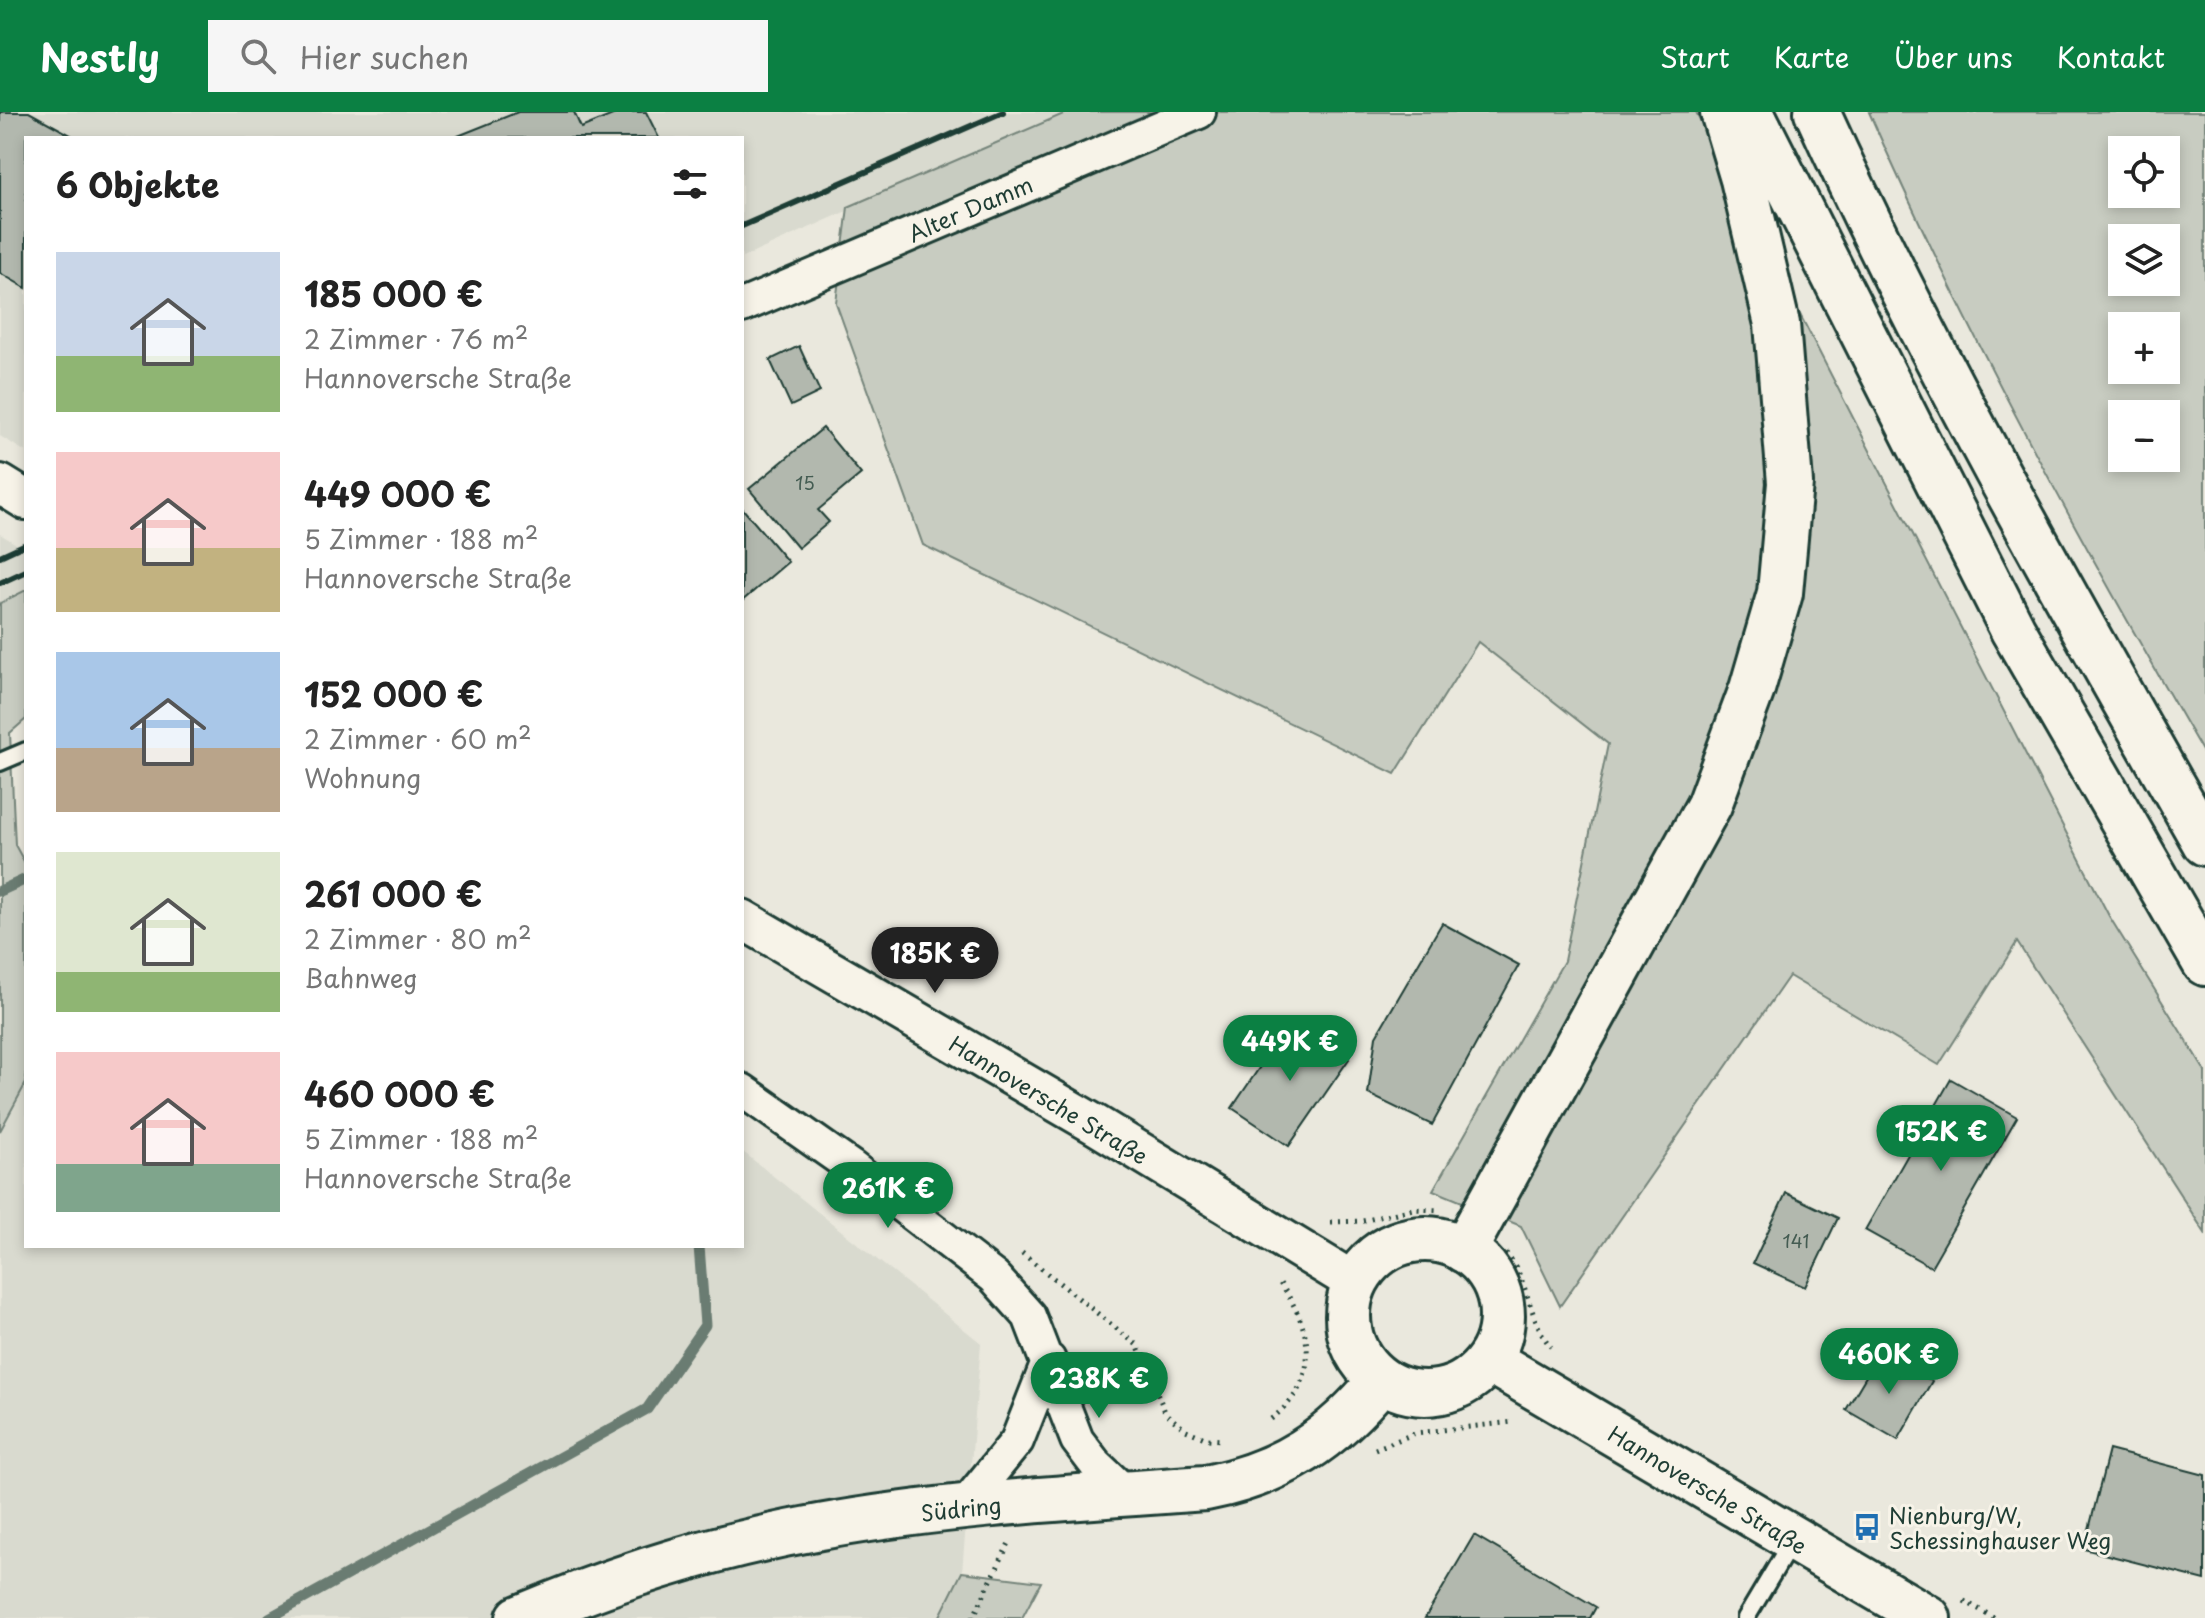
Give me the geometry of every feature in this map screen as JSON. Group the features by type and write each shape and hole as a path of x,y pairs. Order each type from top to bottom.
{"main road":[{"path":"1471,1238 1709,805 1752,689 1780,593 1790,483 1777,324 1743,179 1723,112"},
{"path":"1751,112 2013,630 2205,963"},
{"path":"1817,112 1963,404 2065,598 2205,843"},
{"path":"1471,1238 1498,1290 1502,1314 1499,1338 1489,1360 1472,1378 1451,1390 1427,1394 1403,1391 1381,1380 1364,1365 1353,1345 1347,1323 1354,1282 1373,1259 1395,1245 1420,1239 1445,1242 1471,1238"},
{"name":"Hannoversche Straße","path":"1489,1360 1928,1618"},
{"name":"Südring","path":"519,1618 672,1562 819,1527 964,1506 1206,1488 1276,1469 1328,1436 1357,1410 1381,1380"}],"street":[{"name":"Alter Damm","path":"744,305 1199,112"},
{"path":"0,484 24,499"},
{"name":"Hannoversche Straße","path":"744,920 1096,1125 1354,1282"},
{"path":"744,1091 850,1166 994,1277 1029,1316 1049,1360 1077,1440 1096,1465 1127,1494"},
{"path":"964,1506 1017,1441 1049,1360"}],"lane":[{"path":"0,762 24,752"},
{"path":"1746,1618 1793,1539"}],"path":[{"path":"1335,1224 1413,1209 1444,1211 1471,1238 1516,1265 1540,1334 1554,1352"},
{"path":"1291,1299 1305,1338 1308,1369 1300,1392"},
{"path":"1374,1449 1416,1433 1521,1421"},
{"path":"973,1618 1030,1501"}],"shaded area":[{"path":"0,112 1068,112 744,257 744,136 24,136 24,451 0,436"},
{"path":"1068,112 1696,112 2109,916 2205,1071 2205,1233 2017,942 1939,1065 1789,976 1560,1306 1521,1226 1433,1190 1564,961 1608,744 1478,642 1395,774 923,545 836,303 848,207"},
{"path":"1869,112 2205,112 2205,756 2028,439 1945,277"},
{"path":"0,534 24,549 24,591 0,603"},
{"path":"24,591 24,721 10,733 15,845 24,861 24,1087 0,1131 0,603"},
{"path":"24,1085 24,1248 744,1248 744,1153 981,1343 962,1572 939,1618 0,1618 0,1129"},
{"path":"962,1572 1041,1582 1022,1618 939,1618"}],"building":[{"path":"0,112 29,112 72,136 24,136 24,287 0,273"},
{"path":"518,112 574,112 581,128 620,112 646,112 658,136 458,136"},
{"path":"799,346 820,392 791,406 770,360"},
{"path":"823,428 861,474 818,510 829,522 798,548 749,489"},
{"path":"744,510 788,562 744,599"},
{"path":"1442,923 1519,965 1432,1125 1368,1094 1376,1036"},
{"path":"1291,1021 1349,1059 1289,1146 1232,1108"},
{"path":"1951,1079 2017,1117 1931,1267 1865,1230"},
{"path":"1786,1193 1838,1218 1805,1287 1753,1263"},
{"path":"1881,1351 1932,1381 1898,1440 1846,1410"},
{"path":"2109,1450 2205,1475 2205,1580 2084,1549"},
{"path":"1474,1535 1596,1607 1590,1618 1425,1618"}],"waterway":[{"path":"0,891 24,880"},
{"path":"269,1618 647,1409 705,1325 699,1248"}],"railway":[{"path":"744,225 1003,112"},
{"path":"0,556 24,545"},
{"path":"0,583 24,572"}],"place":[{"name":"Nienburg/W, Schessinghauser Weg","path":"1867,1527"}]}
